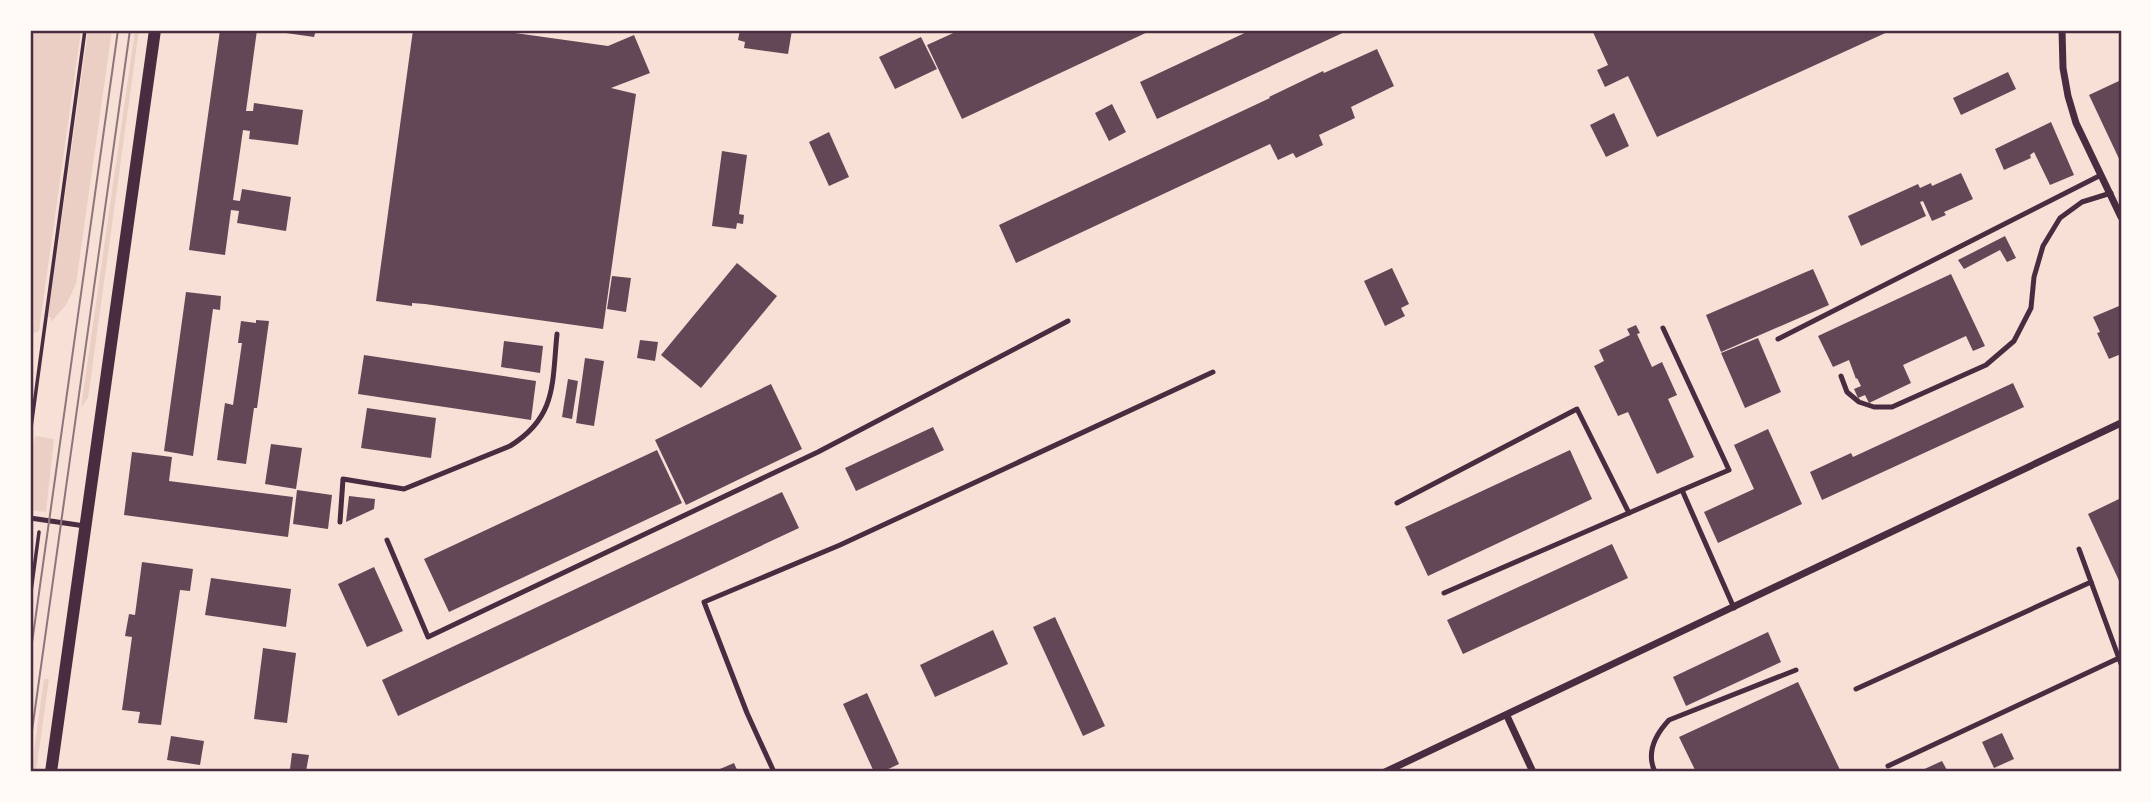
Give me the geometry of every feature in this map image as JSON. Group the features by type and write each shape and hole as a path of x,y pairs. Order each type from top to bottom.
{"street":[{"path":"51,772 155,30"},
{"path":"2062,30 2063,68 2076,122 2119,207 2121,217"},
{"path":"1385,772 2121,423"},
{"path":"1507,716 1533,772"}],"lane":[{"path":"1778,339 2101,175"},
{"path":"1841,376 1847,391 1859,402 1874,407 1892,407 1986,365 2014,341 2031,308 2034,277 2043,246 2060,218 2082,202 2111,193"},
{"path":"387,540 428,637 818,452 1068,321"},
{"path":"1444,593 1729,470 1663,328"},
{"path":"340,522 343,479 404,489 510,446 526,436 539,423 546,407 551,390 557,334"},
{"path":"774,772 747,713 704,603 840,545 1213,372"},
{"path":"1397,503 1577,410 1629,513"},
{"path":"1682,490 1734,608"},
{"path":"30,518 85,526"},
{"path":"1888,766 2120,661 2079,549"},
{"path":"1856,689 2091,582"},
{"path":"1654,772 1651,754 1653,741 1669,720 1796,670"}],"path":[{"path":"30,435 32,395 85,30"},
{"path":"30,599 41,520"}],"shaded area":[{"path":"30,30 81,30 39,331 30,335"},
{"path":"88,30 112,30 76,284 66,305 51,322 51,317 48,317"},
{"path":"135,30 139,30 88,398 81,408"},
{"path":"35,436 54,439 46,512 30,510 30,452"},
{"path":"44,679 49,679 36,772 31,772"}],"building":[{"path":"220,30 257,30 246,111 253,111 254,103 303,110 298,145 249,139 250,131 243,130 233,200 240,201 242,189 291,197 286,231 237,223 239,211 231,210 225,255 189,250"},
{"path":"272,30 316,30 314,37"},
{"path":"413,30 493,30 608,46 634,35 650,73 611,88 636,94 603,329 425,304 412,303 412,306 376,301"},
{"path":"740,30 792,30 788,54 744,48 745,42 738,40"},
{"path":"960,30 1152,30 962,119 927,45"},
{"path":"1251,30 1349,30 1157,119 1140,82"},
{"path":"1592,30 1892,30 1657,137 1628,76 1605,87 1597,70 1608,65"},
{"path":"921,37 937,69 895,89 879,57"},
{"path":"1377,49 1394,86 1351,107 1355,118 1319,135 1323,145 1296,158 1293,153 1278,160 1270,144 1016,263 999,225 1323,71 1324,73"},
{"path":"2008,72 2016,89 1961,115 1953,98"},
{"path":"2121,80 2121,163 2089,95"},
{"path":"1112,104 1126,132 1109,141 1095,113"},
{"path":"1614,113 1629,146 1606,157 1590,125"},
{"path":"2051,122 2074,175 2050,185 2034,152 2030,155 2031,158 2004,170 1995,149"},
{"path":"829,132 849,177 829,186 809,142"},
{"path":"722,151 747,155 739,214 744,215 743,224 737,223 736,229 712,226"},
{"path":"1961,173 1973,199 1944,212 1946,215 1932,221 1923,201 1920,202 1926,216 1861,246 1848,216 1918,184 1920,188 1931,183 1932,186"},
{"path":"2005,236 2016,258 2007,262 2000,250 1964,269 1958,260"},
{"path":"737,263 777,296 701,388 661,355"},
{"path":"1392,268 1409,304 1401,308 1405,316 1385,326 1364,281"},
{"path":"1813,269 1829,305 1721,352 1706,315"},
{"path":"1951,274 1985,346 1973,351 1966,336 1903,365 1911,383 1869,403 1865,395 1858,398 1854,389 1861,386 1849,360 1833,367 1818,336"},
{"path":"612,276 631,278 626,312 607,309"},
{"path":"186,292 221,296 220,310 213,309 193,456 164,451"},
{"path":"2119,306 2121,354 2109,359 2093,317"},
{"path":"256,320 269,321 246,464 217,460 225,403 233,405 242,343 238,343 241,321 256,323"},
{"path":"1636,325 1640,333 1637,334 1652,367 1662,362 1677,395 1668,399 1694,457 1657,474 1628,412 1618,416 1594,366 1604,361 1599,350 1630,335 1627,329"},
{"path":"1758,338 1781,392 1745,408 1721,353"},
{"path":"640,340 658,342 655,361 637,358"},
{"path":"504,341 543,346 540,373 501,367"},
{"path":"364,355 536,381 531,420 358,394"},
{"path":"585,358 604,361 594,426 576,423"},
{"path":"568,379 578,381 572,419 562,417"},
{"path":"2013,383 2024,407 1822,500 1810,472 1851,453 1853,457"},
{"path":"771,384 802,449 686,505 655,440"},
{"path":"367,408 436,418 431,458 361,448"},
{"path":"933,427 944,450 856,491 845,468"},
{"path":"1768,429 1802,504 1718,543 1704,512 1754,489 1734,445"},
{"path":"271,444 302,448 296,489 265,484"},
{"path":"657,450 682,503 449,612 424,559"},
{"path":"1570,450 1592,499 1428,576 1405,527"},
{"path":"132,452 172,457 169,481 293,497 288,537 124,515"},
{"path":"297,490 332,495 328,529 293,524"},
{"path":"782,492 799,528 398,716 382,680"},
{"path":"349,496 375,499 374,509 346,522"},
{"path":"2121,498 2121,585 2088,514"},
{"path":"1612,544 1628,578 1463,654 1447,620"},
{"path":"142,562 193,569 190,591 180,590 161,725 138,723 140,712 122,710 132,637 125,636 129,614 135,615"},
{"path":"374,567 403,631 367,647 338,584"},
{"path":"211,578 291,589 286,627 205,615"},
{"path":"1055,617 1105,726 1083,736 1033,627"},
{"path":"993,630 1008,664 935,697 920,665"},
{"path":"1768,632 1781,662 1686,706 1673,677"},
{"path":"263,648 296,653 287,723 254,719"},
{"path":"1798,682 1841,772 1696,772 1679,737"},
{"path":"867,693 899,764 882,772 874,772 843,704"},
{"path":"2002,733 2014,759 1994,768 1982,742"},
{"path":"171,736 204,741 200,765 167,760"},
{"path":"292,753 309,755 306,771 290,769"},
{"path":"1942,761 1948,772 1918,772"},
{"path":"734,763 738,772 713,772"}],"tram line":[{"path":"30,657 118,30"},
{"path":"30,745 130,30"}]}
